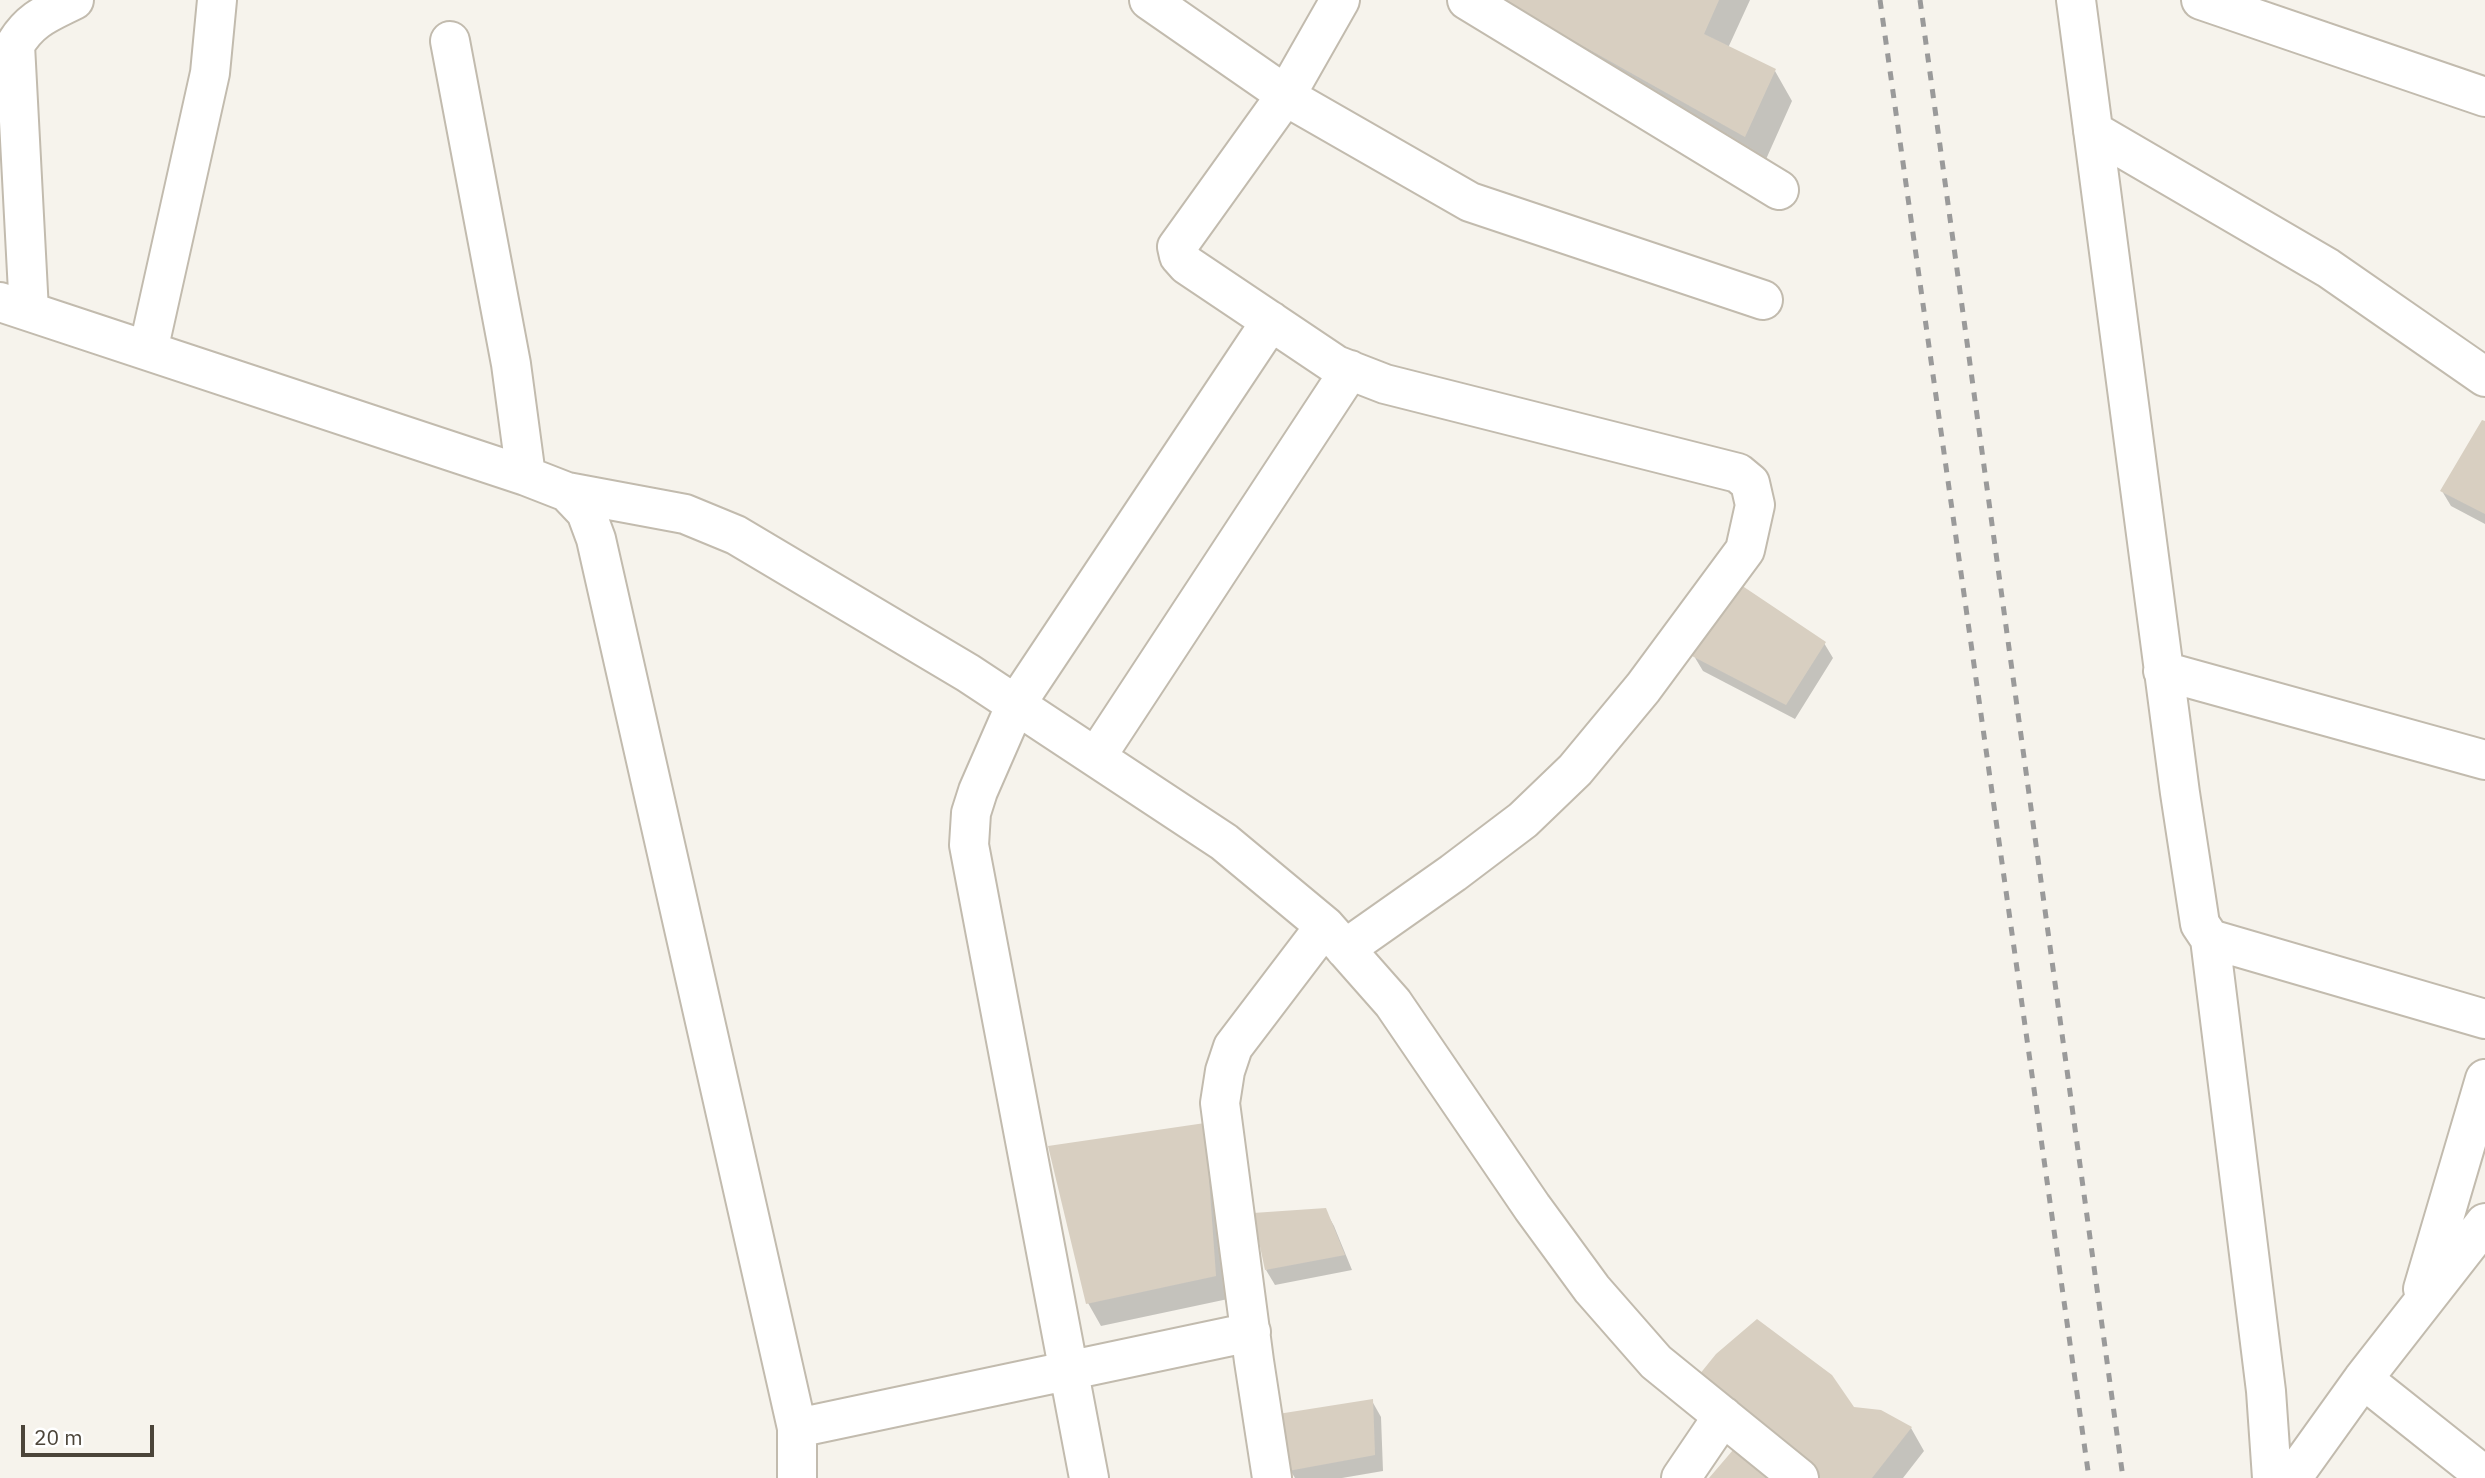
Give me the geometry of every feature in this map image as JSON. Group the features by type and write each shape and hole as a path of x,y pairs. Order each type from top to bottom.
{"street":[{"path":"74,0 24,29 15,45 14,306 526,476 566,492 685,514 736,535 1016,704 1224,842 1335,937 1393,1003 1532,1207 1592,1289 1656,1362 1799,1478"},
{"path":"148,351 210,73 217,0"},
{"path":"1149,0 1299,104 1469,202 1763,300"},
{"path":"1272,1478 1220,1103 1225,1071 1233,1047 1335,937 1452,873 1523,820 1575,769 1643,688 1745,550 1755,505 1750,483 1738,473 1385,384 1336,365 1187,265 1179,256 1177,247 1286,95 1340,0"},
{"path":"1467,0 1779,190"},
{"path":"2076,0 2194,899 2200,924 2210,939 2266,1391 2272,1478"},
{"path":"2202,0 2485,97"},
{"path":"450,41 511,364 526,476"},
{"path":"2093,131 2328,268 2485,377"},
{"path":"1089,1478 969,845 971,813 1016,704 1271,321"},
{"path":"1096,757 1350,370"},
{"path":"566,492 586,512 596,539 797,1428 797,1478"},
{"path":"2164,671 2485,760"},
{"path":"2210,939 2485,1019"},
{"path":"2417,1309 2485,1079"},
{"path":"2292,1478 2363,1379 2485,1223"},
{"path":"797,1428 1251,1332"},
{"path":"2363,1379 2485,1476"},
{"path":"1681,1478 1723,1416"}],"building":[{"path":"1501,0 1719,0 1704,34 1776,69 1745,137"},
{"path":"2482,420 2485,421 2485,514 2440,491"},
{"path":"1738,583 1826,642 1786,705 1692,656"},
{"path":"1205,1123 1216,1276 1086,1304 1048,1146"},
{"path":"1326,1208 1345,1255 1265,1270 1253,1213"},
{"path":"1757,1319 1832,1375 1854,1407 1881,1410 1912,1427 1872,1478 1818,1478 1699,1375 1716,1354"},
{"path":"1373,1399 1375,1455 1288,1471 1278,1414"},
{"path":"1733,1450 1774,1478 1709,1478"}],"railway":[{"path":"1880,0 2089,1478"},
{"path":"1920,0 2123,1478"}]}
